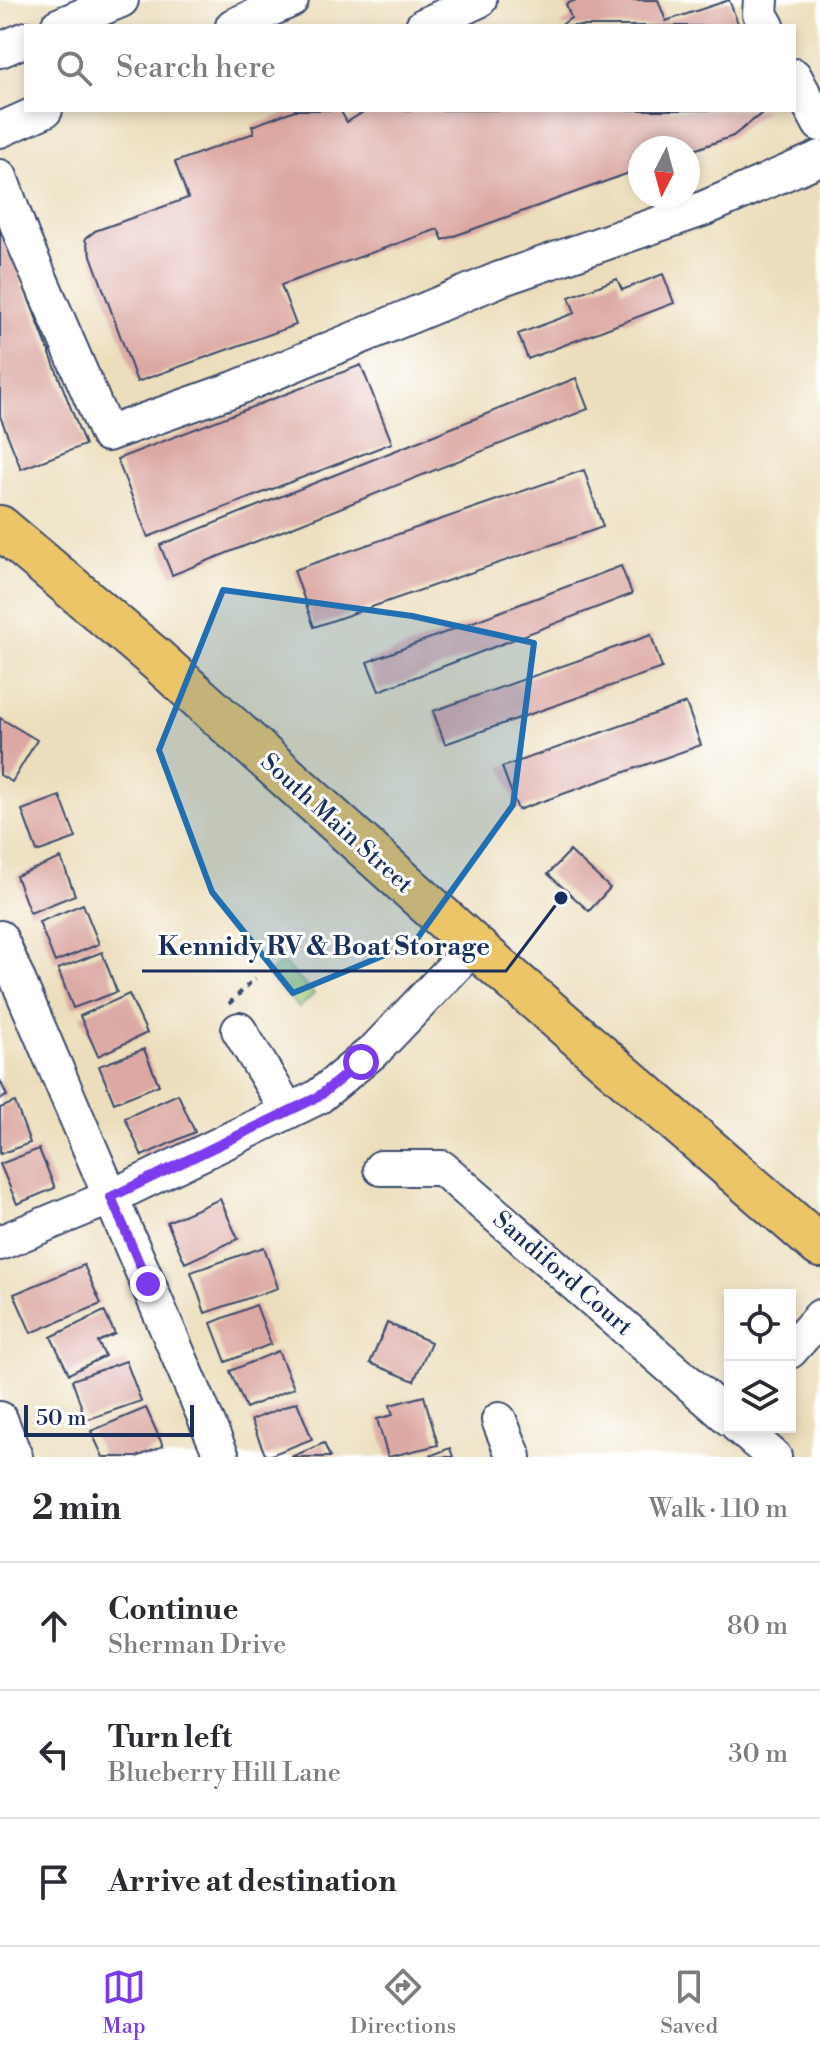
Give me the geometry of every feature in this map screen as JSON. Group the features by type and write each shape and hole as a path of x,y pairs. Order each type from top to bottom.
{"main road":[{"name":"South Main Street","path":"0,527 156,659 474,946 820,1246"}],"street":[{"path":"63,24 121,0"},
{"path":"225,0 233,24"},
{"path":"238,24 291,0"},
{"path":"427,24 479,0"},
{"path":"761,0 760,14 766,24"},
{"path":"0,50 24,40"},
{"path":"796,80 820,124"},
{"path":"0,130 40,112"},
{"path":"0,177 22,237 107,434 234,389 500,279 705,208 820,158"},
{"path":"0,938 222,1457"},
{"path":"0,1243 111,1197 318,1097 376,1049 474,946"},
{"path":"239,1030 288,1111"},
{"name":"Sandiford Court","path":"381,1168 442,1168 724,1414"},
{"path":"796,1344 820,1317"},
{"path":"0,1419 15,1457"},
{"path":"499,1420 514,1457"},
{"path":"746,1433 774,1457"}],"highlighted area":[{"path":"223,590 412,616 534,643 513,805 414,943 293,993 212,892 159,750"}],"green space":[{"path":"282,962 314,994 299,1008 267,975"}],"building":[{"path":"576,0 658,0 666,21 729,0 738,24 563,24 571,18 566,4"},
{"path":"290,112 341,112 347,122 364,112 763,112 733,136 700,148 700,136 628,136 628,173 443,240 438,229 281,285 296,325 137,382 85,239 95,231 188,198 175,162 254,133 252,126"},
{"path":"0,224 85,445 21,469 0,416"},
{"path":"663,274 674,303 528,359 518,334 575,313 569,297 617,279 622,290"},
{"path":"361,365 392,443 148,537 117,459"},
{"path":"576,378 588,409 172,575 160,545"},
{"path":"584,470 603,527 314,627 294,570"},
{"path":"621,566 632,594 379,691 367,662"},
{"path":"651,635 662,668 445,744 433,711"},
{"path":"686,703 701,745 518,810 502,767"},
{"path":"0,718 37,740 12,782 0,775"},
{"path":"60,796 76,838 37,852 22,810"},
{"path":"570,851 610,888 589,911 548,874"},
{"path":"61,858 75,895 30,913 16,876"},
{"path":"83,904 99,944 55,962 39,922"},
{"path":"102,952 117,992 73,1008 58,969"},
{"path":"129,994 147,1033 98,1056 80,1016"},
{"path":"144,1049 159,1085 114,1103 99,1066"},
{"path":"0,1080 7,1096 0,1099"},
{"path":"178,1094 195,1132 142,1156 125,1118"},
{"path":"15,1102 30,1143 0,1154 0,1108"},
{"path":"39,1149 55,1188 17,1204 0,1164"},
{"path":"220,1199 238,1239 185,1263 167,1222"},
{"path":"264,1247 278,1288 205,1313 191,1272"},
{"path":"84,1265 101,1304 31,1333 14,1294"},
{"path":"256,1305 271,1344 226,1362 211,1323"},
{"path":"104,1311 115,1334 98,1342 105,1356 69,1374 51,1337"},
{"path":"387,1323 431,1342 414,1381 370,1363"},
{"path":"278,1351 294,1388 246,1408 230,1371"},
{"path":"126,1361 141,1401 86,1420 72,1380"},
{"path":"424,1396 438,1445 388,1457 377,1419 393,1415 390,1405"},
{"path":"297,1402 312,1439 266,1457 251,1420"},
{"path":"146,1408 163,1446 137,1457 103,1457 91,1431"},
{"path":"324,1443 330,1457 291,1457"},
{"path":"450,1448 453,1457 427,1457"}],"place":[{"name":"Kennidy RV & Boat Storage","path":"561,898"}],"route":[{"path":"148,1284 111,1197 318,1097 361,1062"}]}
